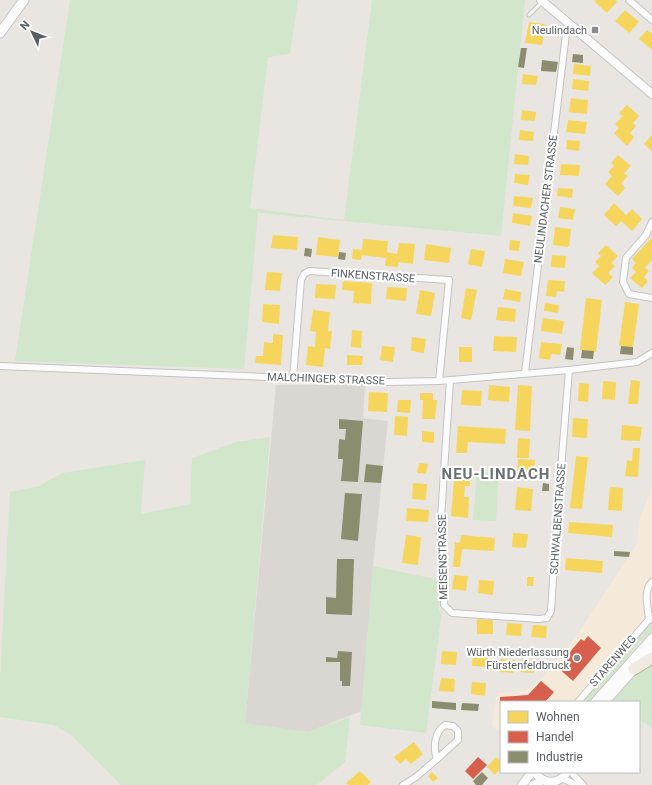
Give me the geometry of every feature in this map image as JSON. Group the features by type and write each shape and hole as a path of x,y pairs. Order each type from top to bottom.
{"highway":[{"path":"634,670 652,658"}],"main road":[{"path":"0,33 24,0"}],"street":[{"path":"543,0 571,26 652,94"},
{"path":"629,0 652,20"},
{"name":"NEULINDACHER STRASSE","path":"525,373 566,34 571,26"},
{"path":"652,222 646,235 626,258 623,282 629,294 652,298"},
{"name":"FINKENSTRASSE","path":"293,378 301,280 304,274 309,271 448,280 439,380"},
{"name":"MALCHINGER STRASSE","path":"0,366 388,382 450,380 569,370 637,362 652,354"},
{"name":"SCHWALBENSTRASSE","path":"498,616 539,619 546,618 551,611 569,370"},
{"name":"MEISENSTRASSE","path":"450,380 440,533 444,564 444,605 452,613 498,616"},
{"name":"STARENWEG","path":"579,701 651,618 647,592 649,585 652,582"},
{"path":"596,701 652,638"},
{"path":"606,701 652,649"},
{"path":"403,785 416,777 437,759 458,740 458,731 453,726 445,725 440,728 437,734 435,749 437,759"},
{"path":"522,785 531,773"},
{"path":"536,773 543,780 550,782 565,775 576,785"},
{"path":"572,773 583,785"},
{"path":"533,785 543,780"}],"lane":[{"path":"529,15 543,0"}],"shaded area":[{"path":"276,385 365,385 363,418 388,421 373,566 362,711 308,732 245,724"},
{"path":"652,487 652,622 581,701 500,701 500,732 492,725 497,693 525,691 543,678 580,631 637,544 640,519"}],"green space":[{"path":"70,0 298,0 290,54 268,57 250,208 344,220 372,0 525,0 501,236 258,213 244,369 15,361"},
{"path":"270,437 245,723 308,732 350,717 345,762 317,785 121,785 70,734 53,725 0,717 0,677 10,492 39,486 62,473 145,460 141,514 190,504 192,458 236,442"},
{"path":"477,472 499,474 496,521 473,520"},
{"path":"373,566 440,580 439,611 442,611 426,733 360,725"},
{"path":"652,622 652,631 638,644 593,701 581,701"},
{"path":"652,661 652,728 640,721 640,701 613,701 630,681"}],"building: Wohnen":[{"path":"615,0 617,2 607,13 594,1"},
{"path":"625,10 639,22 629,33 615,21"},
{"path":"529,22 545,24 542,45 525,43"},
{"path":"647,30 652,34 652,50 639,39"},
{"path":"574,64 591,66 590,76 573,74"},
{"path":"523,74 538,76 536,85 522,84"},
{"path":"573,79 589,81 588,91 572,89"},
{"path":"571,98 588,100 587,114 569,112"},
{"path":"627,105 639,116 633,123 636,126 630,133 634,137 627,146 614,133 619,128 615,124 623,116 619,113"},
{"path":"522,110 536,112 535,121 521,120"},
{"path":"568,120 587,122 585,134 566,132"},
{"path":"520,130 534,132 533,141 519,140"},
{"path":"652,135 652,151 644,144"},
{"path":"567,140 580,141 579,151 566,149"},
{"path":"515,154 529,156 528,165 514,164"},
{"path":"618,155 631,166 624,173 628,176 621,183 625,188 618,196 605,184 612,176 608,172 614,166 611,163"},
{"path":"561,164 580,165 579,176 560,175"},
{"path":"515,174 530,175 528,185 514,183"},
{"path":"558,188 573,189 572,198 557,196"},
{"path":"514,196 533,198 531,208 513,206"},
{"path":"614,203 626,215 632,209 642,219 632,231 621,221 616,226 604,215"},
{"path":"560,207 575,209 573,220 558,218"},
{"path":"513,213 532,216 530,226 512,223"},
{"path":"555,227 571,229 569,247 553,245"},
{"path":"273,235 298,237 297,250 271,248"},
{"path":"318,237 340,240 338,257 316,255"},
{"path":"652,237 652,260 645,268 649,271 644,277 648,281 642,288 630,278 636,272 632,268 636,263 632,259"},
{"path":"363,239 388,241 387,252 397,254 399,243 415,244 413,264 398,262 398,267 385,266 386,258 362,255 361,260 352,259 353,249 362,250"},
{"path":"510,240 520,241 519,251 509,250"},
{"path":"426,244 451,248 449,263 424,260"},
{"path":"606,245 618,256 611,263 615,266 608,273 613,277 605,285 592,273 599,266 595,262 601,256 598,253"},
{"path":"471,249 485,251 482,267 468,264"},
{"path":"552,255 566,256 565,268 551,267"},
{"path":"505,259 524,262 521,276 503,273"},
{"path":"267,272 282,273 280,291 265,290"},
{"path":"548,280 565,281 564,292 557,291 556,297 546,296"},
{"path":"343,281 372,283 371,304 353,303 354,291 342,290"},
{"path":"316,284 336,285 335,299 315,298"},
{"path":"387,287 407,288 406,301 386,299"},
{"path":"466,288 477,290 471,320 461,318"},
{"path":"505,289 521,292 520,302 503,299"},
{"path":"420,290 435,293 431,316 416,314"},
{"path":"586,298 602,300 596,352 580,350"},
{"path":"625,302 639,304 633,347 619,346"},
{"path":"545,303 559,305 558,313 544,311"},
{"path":"263,304 280,305 279,324 262,322"},
{"path":"498,307 516,309 515,322 496,320"},
{"path":"313,310 330,312 328,331 332,331 330,349 325,348 323,367 306,365 308,346 315,347 316,332 310,331"},
{"path":"543,318 564,321 562,334 541,331"},
{"path":"352,330 362,331 361,348 351,347"},
{"path":"273,334 283,335 281,365 255,363 256,356 263,356 264,342 273,343"},
{"path":"494,336 517,337 516,352 493,351"},
{"path":"412,337 426,339 424,353 411,351"},
{"path":"541,342 562,344 560,355 551,354 550,360 539,358"},
{"path":"382,346 395,347 393,362 380,360"},
{"path":"459,347 472,347 472,362 459,362"},
{"path":"347,355 363,356 362,365 347,365"},
{"path":"631,380 640,381 638,404 628,404"},
{"path":"603,381 616,382 615,400 602,399"},
{"path":"579,383 589,384 588,402 578,401"},
{"path":"489,385 510,387 509,402 488,400"},
{"path":"518,385 532,386 530,431 515,430"},
{"path":"462,390 482,391 481,406 461,405"},
{"path":"369,392 388,393 387,412 368,411"},
{"path":"420,393 433,393 433,400 437,400 435,419 422,419 423,400 420,400"},
{"path":"398,400 411,400 410,413 397,412"},
{"path":"395,416 408,417 407,436 394,435"},
{"path":"573,418 588,419 587,438 572,437"},
{"path":"622,425 642,427 640,441 621,440"},
{"path":"458,426 506,429 505,444 468,442 467,453 456,453"},
{"path":"422,431 434,432 434,443 422,442"},
{"path":"518,438 530,439 529,458 517,458"},
{"path":"633,448 640,448 638,477 625,476 627,460 632,461"},
{"path":"576,456 588,457 582,509 570,508"},
{"path":"518,459 535,460 534,476 517,475"},
{"path":"419,463 428,464 426,474 417,473"},
{"path":"455,467 471,468 470,486 465,486 464,497 469,497 468,518 451,516"},
{"path":"413,483 427,484 426,500 412,499"},
{"path":"517,487 533,489 531,511 515,510"},
{"path":"610,487 623,488 622,511 608,510"},
{"path":"407,508 429,510 428,522 406,521"},
{"path":"569,522 613,525 612,537 568,533"},
{"path":"513,533 528,534 526,548 512,547"},
{"path":"406,535 421,537 418,565 402,563"},
{"path":"461,535 495,538 494,551 462,549 460,567 453,567 455,542 460,543"},
{"path":"566,558 603,561 602,573 565,570"},
{"path":"454,575 468,576 466,591 452,589"},
{"path":"527,577 534,577 533,586 527,586"},
{"path":"479,580 494,581 493,595 478,593"},
{"path":"477,619 493,620 493,634 477,634"},
{"path":"507,623 522,624 521,636 506,635"},
{"path":"533,625 547,626 546,638 531,637"},
{"path":"442,651 457,652 456,665 441,664"},
{"path":"473,653 488,655 487,667 472,666"},
{"path":"500,659 515,660 513,673 499,672"},
{"path":"521,660 536,661 534,673 520,672"},
{"path":"441,678 455,679 454,692 439,691"},
{"path":"472,682 486,683 485,696 471,694"},
{"path":"414,742 423,754 411,764 406,759 400,764 394,757"},
{"path":"496,757 500,760 500,769 495,775 487,767"},
{"path":"360,771 371,782 368,785 348,785 346,783"},
{"path":"432,772 438,778 433,782 428,776"}],"building: Handel":[{"path":"588,636 601,648 573,681 557,667 581,639 584,641"},
{"path":"541,681 554,692 546,701 500,701 500,697 528,695"},
{"path":"478,757 487,765 473,779 465,771"}],"building: Industrie":[{"path":"521,48 527,48 524,68 518,67"},
{"path":"573,54 583,55 583,63 572,62"},
{"path":"542,60 558,62 556,72 541,71"},
{"path":"305,248 312,249 311,257 304,256"},
{"path":"339,252 346,253 345,260 338,259"},
{"path":"621,346 633,347 633,355 620,354"},
{"path":"567,347 574,348 573,360 565,359"},
{"path":"582,350 594,351 593,359 581,358"},
{"path":"339,419 363,421 358,482 341,481 343,459 338,459 339,439 345,440 346,429 339,429"},
{"path":"366,464 383,466 381,483 364,482"},
{"path":"543,483 549,484 549,491 542,491"},
{"path":"345,493 362,494 358,541 341,539"},
{"path":"614,551 630,552 629,557 614,556"},
{"path":"337,559 354,559 352,615 326,614 326,597 336,598"},
{"path":"338,651 352,652 350,686 342,686 342,681 340,681 340,662 326,662 326,657 337,658"},
{"path":"432,701 456,703 456,710 432,708"},
{"path":"462,703 479,704 478,711 461,710"},
{"path":"482,772 488,778 482,785 476,785 473,781"}],"place":[{"name":"Neulindach","path":"595,30"},
{"name":"Würth Niederlassung Fürstenfeldbruck","path":"577,658"}],"district":[{"name":"NEU-LINDACH","path":"496,474"}]}
